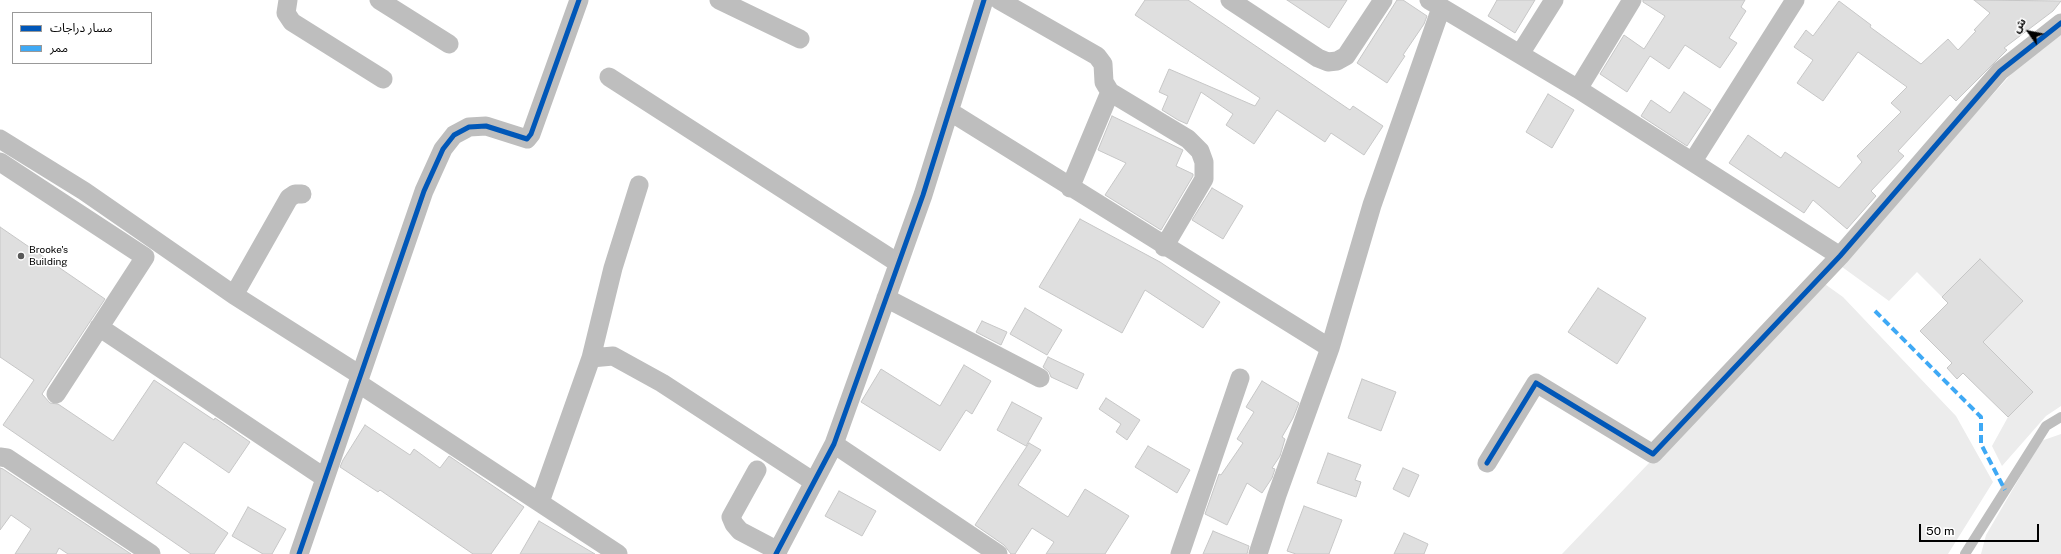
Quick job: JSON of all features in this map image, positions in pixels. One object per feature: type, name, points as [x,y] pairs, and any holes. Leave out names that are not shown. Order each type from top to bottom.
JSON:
[{"type":"street","points":[[288,0],[286,13],[292,22],[382,79]]},
{"type":"street","points":[[379,0],[449,44]]},
{"type":"street","points":[[299,554],[424,191],[443,149],[454,135],[469,126],[486,126],[527,139],[531,134],[579,0]]},
{"type":"street","points":[[719,0],[800,39]]},
{"type":"street","points":[[757,470],[731,517],[734,524],[740,531],[777,553],[834,444],[923,195],[984,0]]},
{"type":"street","points":[[999,0],[1097,56],[1103,64],[1104,82],[1110,92],[1188,139],[1200,151],[1204,162],[1204,179],[1164,247]]},
{"type":"street","points":[[1230,0],[1318,58],[1328,62],[1337,61],[1346,56],[1383,0]]},
{"type":"street","points":[[1520,54],[1554,0]]},
{"type":"street","points":[[1578,89],[1632,0]]},
{"type":"street","points":[[1693,161],[1795,0]]},
{"type":"street","points":[[1258,554],[1277,495],[1330,348],[1372,205],[1435,4],[1578,89],[1840,256]]},
{"type":"street","points":[[1488,463],[1536,384],[1653,454],[1840,256],[2000,71],[2061,23]]},
{"type":"street","points":[[609,77],[898,263]]},
{"type":"street","points":[[1070,188],[1110,92]]},
{"type":"street","points":[[949,111],[1164,247],[1330,348]]},
{"type":"street","points":[[0,139],[84,191],[234,295],[618,554]]},
{"type":"street","points":[[0,162],[145,257],[56,394]]},
{"type":"street","points":[[540,502],[591,358],[613,268],[639,185]]},
{"type":"street","points":[[234,295],[288,198],[295,194],[302,194]]},
{"type":"street","points":[[886,298],[1040,378]]},
{"type":"street","points":[[99,327],[325,478]]},
{"type":"street","points":[[591,358],[613,356],[640,370],[814,482]]},
{"type":"street","points":[[1180,554],[1240,378]]},
{"type":"street","points":[[834,444],[998,554]]},
{"type":"street","points":[[0,457],[7,458],[151,554]]},
{"type":"lane","points":[[1968,551],[2046,426],[2061,418]]},
{"type":"shaded area","points":[[2061,34],[2061,406],[2046,416],[2002,466],[1992,446],[2008,417],[2033,392],[1983,342],[2023,301],[1980,259],[1942,297],[1917,272],[1889,301],[1838,264],[2015,70]]},
{"type":"shaded area","points":[[1822,282],[1843,297],[1956,416],[1993,482],[1948,554],[1562,554]]},
{"type":"shaded area","points":[[2061,434],[2061,554],[1981,554],[1986,535],[2041,441]]},
{"type":"building","points":[[1145,0],[1188,0],[1350,110],[1353,106],[1383,126],[1364,155],[1331,133],[1325,142],[1277,110],[1254,144],[1226,125],[1233,114],[1201,92],[1187,124],[1178,120],[1162,110],[1168,96],[1159,92],[1169,69],[1255,106],[1260,98],[1135,15]]},
{"type":"building","points":[[1287,0],[1347,0],[1329,28]]},
{"type":"building","points":[[1397,0],[1403,0],[1427,16],[1424,24],[1403,55],[1405,56],[1387,83],[1357,63]]},
{"type":"building","points":[[1497,0],[1535,0],[1515,33],[1488,16]]},
{"type":"building","points":[[1643,0],[1745,0],[1741,7],[1746,11],[1729,38],[1737,43],[1720,68],[1685,45],[1669,69],[1650,56],[1627,92],[1600,74],[1624,35],[1644,49],[1665,16],[1643,2]]},
{"type":"building","points":[[1974,0],[2061,1],[2053,11],[2004,48],[2007,50],[1956,101],[1950,95],[1898,151],[1904,156],[1871,191],[1876,196],[1847,229],[1813,200],[1804,213],[1729,163],[1748,135],[1781,158],[1785,152],[1839,188],[1862,162],[1857,156],[1901,112],[1891,103],[1907,87],[1858,52],[1823,101],[1797,83],[1813,60],[1794,47],[1806,30],[1813,36],[1839,1],[1871,25],[1870,27],[1921,64],[1948,39],[1958,50],[1976,31],[1974,30],[1990,13]]},
{"type":"building","points":[[1684,92],[1711,110],[1687,146],[1641,116],[1651,100],[1670,113]]},
{"type":"building","points":[[1548,94],[1574,110],[1552,148],[1526,132]]},
{"type":"building","points":[[1112,116],[1183,150],[1176,166],[1193,174],[1193,176],[1161,230],[1105,195],[1126,163],[1098,150]]},
{"type":"building","points":[[1212,188],[1243,206],[1223,239],[1192,220]]},
{"type":"building","points":[[1080,219],[1160,262],[1220,302],[1203,328],[1145,290],[1122,333],[1039,287]]},
{"type":"building","points":[[0,227],[105,299],[42,394],[50,403],[58,404],[113,441],[154,380],[250,442],[229,473],[184,442],[156,483],[228,533],[214,554],[191,554],[3,425],[34,380],[0,357]]},
{"type":"building","points":[[1980,259],[2023,301],[1983,342],[2033,392],[2008,417],[1963,373],[1957,379],[1947,368],[1952,363],[1920,331],[1948,303],[1942,297]]},
{"type":"building","points":[[1598,288],[1646,318],[1617,364],[1568,332]]},
{"type":"building","points":[[1025,308],[1062,330],[1047,355],[1010,334]]},
{"type":"building","points":[[982,321],[1007,332],[1001,345],[976,332]]},
{"type":"building","points":[[1048,357],[1084,374],[1077,389],[1051,377],[1049,372],[1043,367]]},
{"type":"building","points":[[964,365],[991,381],[972,414],[966,410],[940,451],[861,402],[881,369],[940,406]]},
{"type":"building","points":[[1362,379],[1396,392],[1381,431],[1348,418]]},
{"type":"building","points":[[1262,381],[1299,403],[1293,418],[1282,437],[1285,439],[1280,456],[1272,468],[1275,469],[1272,478],[1262,493],[1247,483],[1227,525],[1205,514],[1219,474],[1221,475],[1243,443],[1237,439],[1254,412],[1246,407]]},
{"type":"building","points":[[1106,398],[1140,420],[1127,440],[1116,432],[1121,424],[1099,409]]},
{"type":"building","points":[[1012,402],[1042,418],[1026,446],[997,430]]},
{"type":"building","points":[[365,425],[410,455],[414,449],[440,468],[449,456],[524,507],[491,554],[473,554],[380,490],[378,492],[340,467]]},
{"type":"building","points":[[1029,443],[1041,450],[1018,485],[1068,517],[1085,489],[1129,516],[1105,554],[1046,554],[1054,542],[1032,528],[1015,554],[1011,554],[1004,545],[975,525]]},
{"type":"building","points":[[1148,446],[1190,470],[1177,493],[1135,467]]},
{"type":"building","points":[[1328,453],[1361,465],[1355,480],[1361,482],[1356,497],[1317,483]]},
{"type":"building","points":[[0,468],[131,554],[68,554],[59,548],[56,554],[15,554],[31,529],[11,515],[0,530]]},
{"type":"building","points":[[1403,468],[1419,475],[1409,497],[1393,489]]},
{"type":"building","points":[[839,491],[876,511],[862,536],[825,516]]},
{"type":"building","points":[[1304,506],[1342,520],[1329,554],[1296,554],[1287,551]]},
{"type":"building","points":[[248,507],[286,529],[272,554],[263,554],[232,536]]},
{"type":"building","points":[[539,521],[595,554],[520,554]]},
{"type":"building","points":[[1213,531],[1249,546],[1247,554],[1203,554]]},
{"type":"building","points":[[1404,533],[1428,544],[1424,554],[1394,554]]},
{"type":"marked path","points":[[1875,311],[1981,417],[1981,444],[2005,490]]},
{"type":"cycle path","points":[[299,554],[424,191],[443,149],[454,135],[469,127],[486,126],[527,139],[531,134],[579,0]]},
{"type":"cycle path","points":[[776,554],[834,444],[923,195],[984,0]]},
{"type":"cycle path","points":[[1487,463],[1536,383],[1653,454],[1840,256],[2000,71],[2061,23]]},
{"type":"place","name":"Brooke's Building","points":[[21,256]]}]
